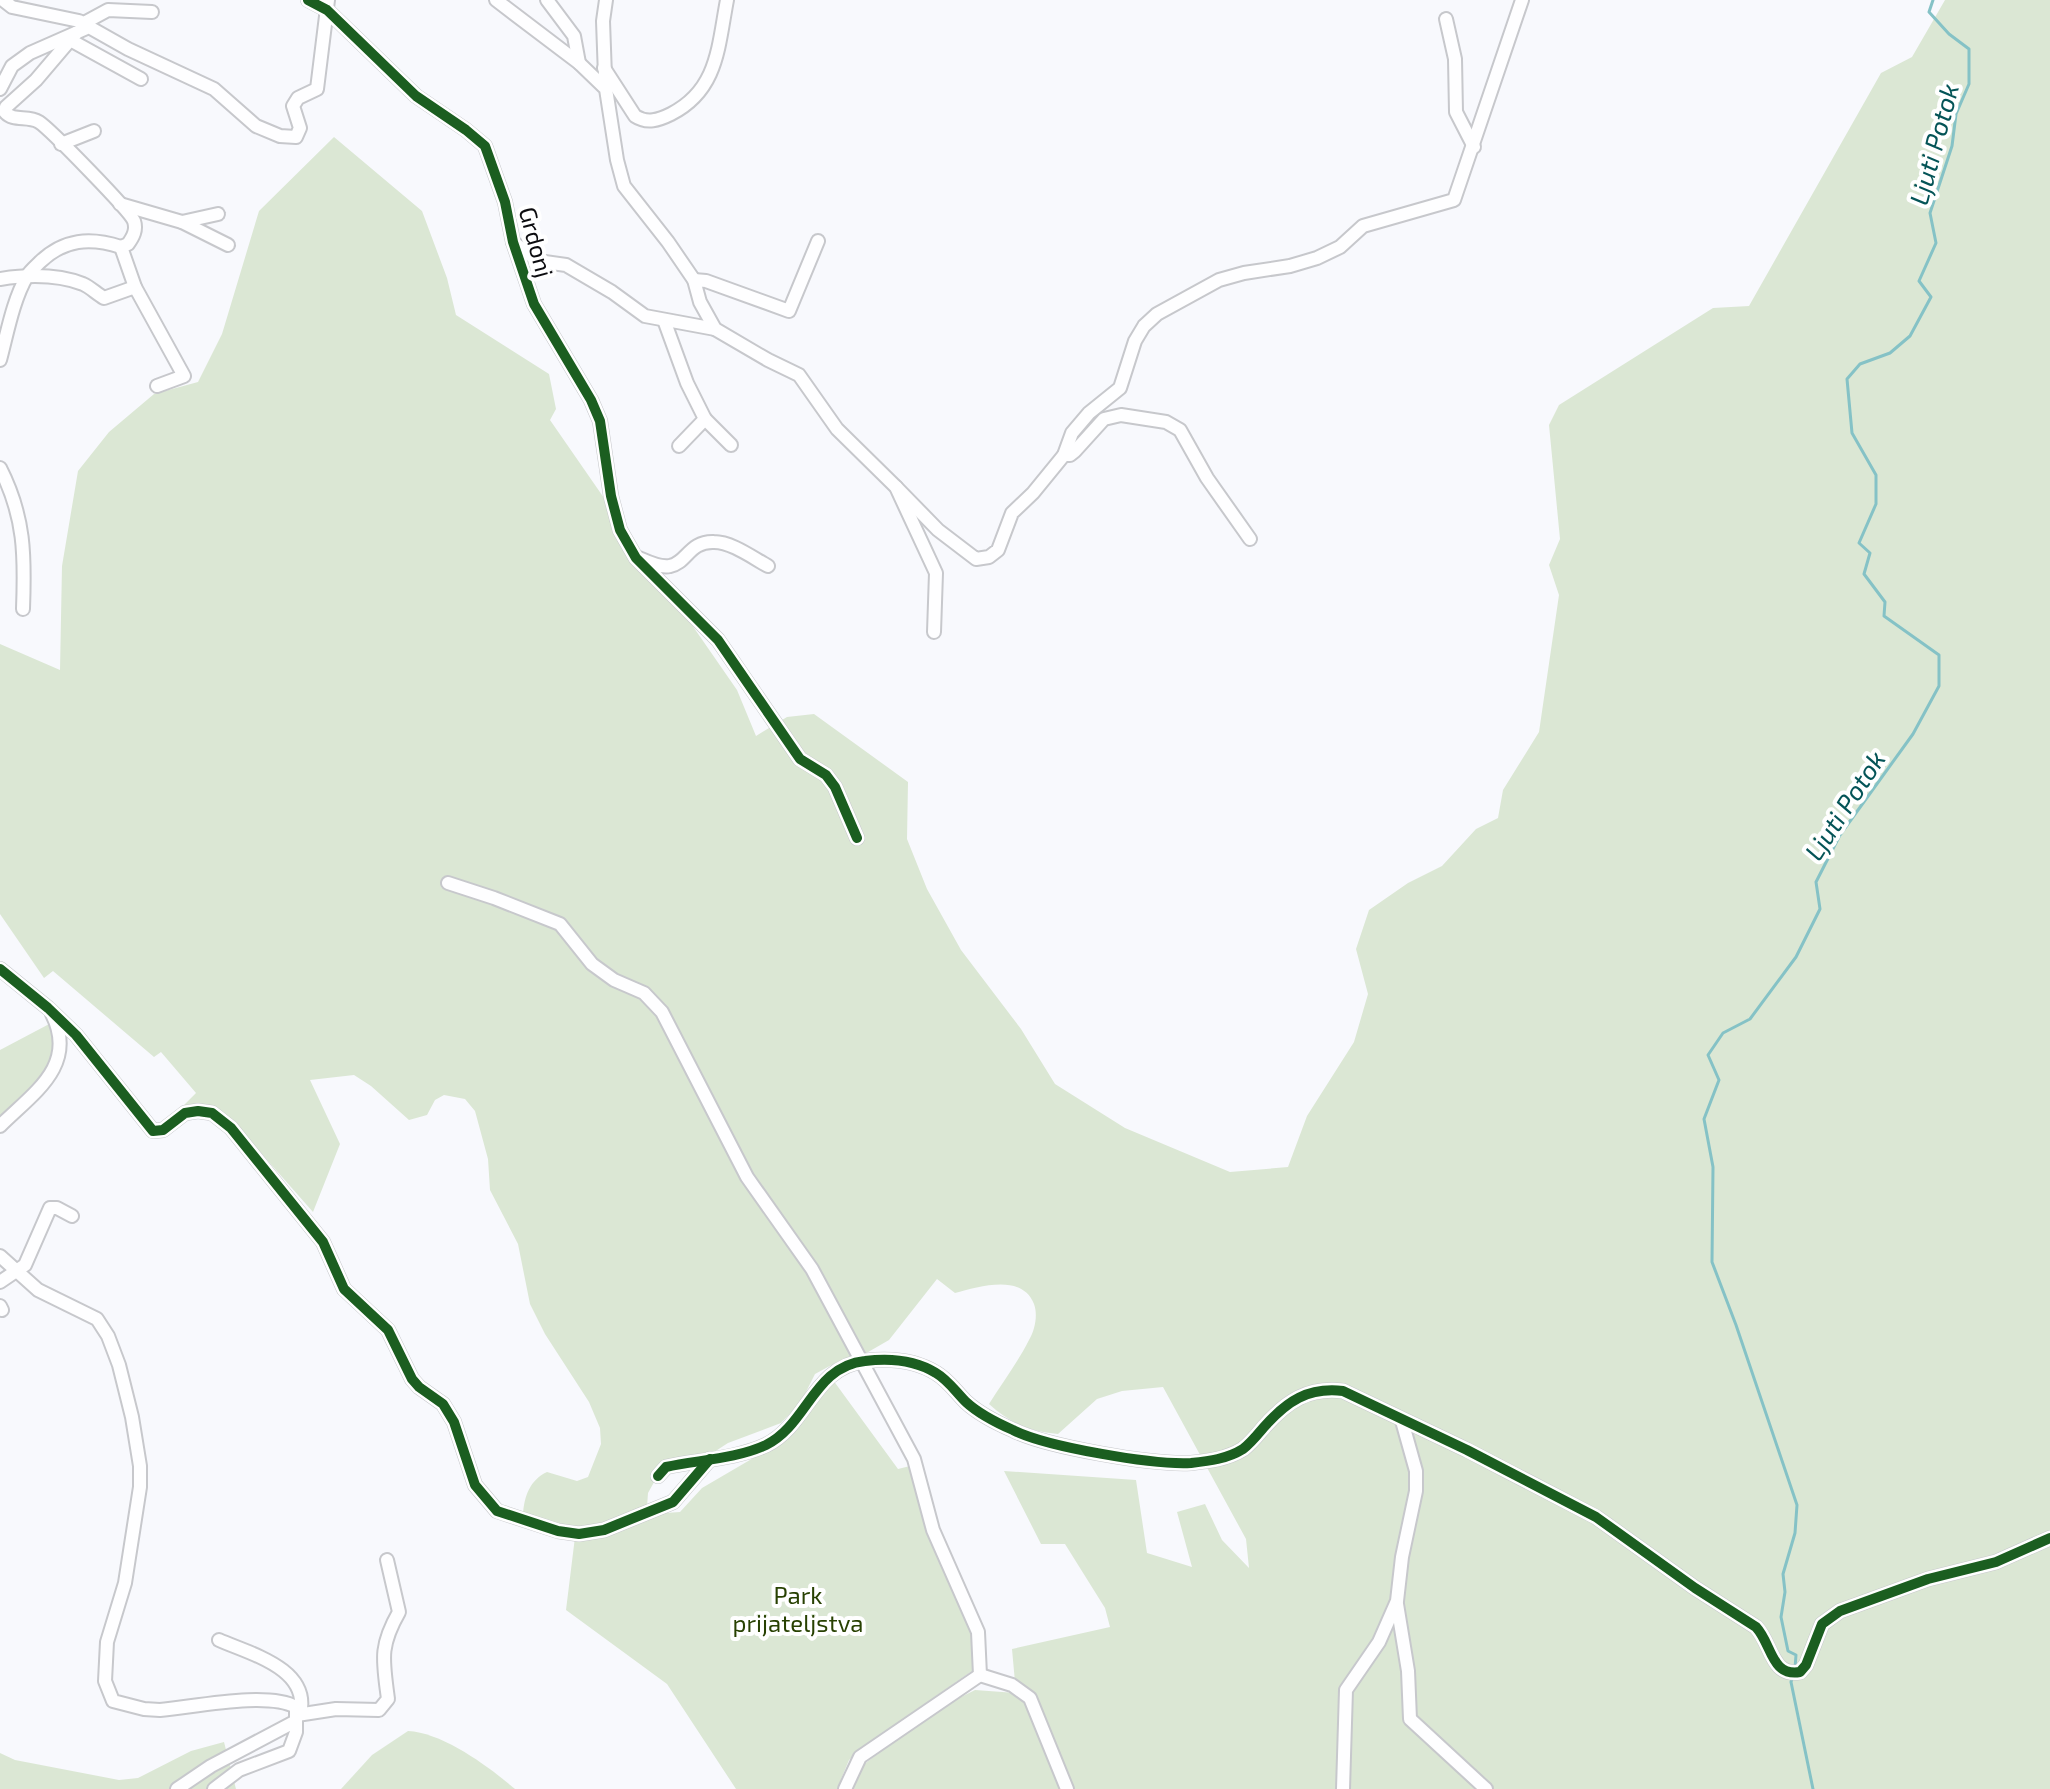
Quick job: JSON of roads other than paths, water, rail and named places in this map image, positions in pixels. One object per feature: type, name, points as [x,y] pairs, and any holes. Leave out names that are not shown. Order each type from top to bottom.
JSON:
[{"type":"street","points":[[3,0],[12,7],[128,49],[214,89],[256,126],[266,132],[292,137],[296,137],[300,128],[293,112],[295,100],[317,89],[327,5]]},
{"type":"street","name":"Grdonj","points":[[308,0],[327,5],[416,96],[485,146],[505,202],[513,242],[534,304],[591,400],[600,421],[611,496],[620,530],[636,558],[718,640],[800,759],[826,775],[835,787],[857,838]]},
{"type":"street","points":[[496,0],[579,63],[606,89]]},
{"type":"street","points":[[547,0],[574,36],[579,63]]},
{"type":"street","points":[[606,0],[603,21],[606,89],[624,186],[694,280],[700,302],[715,329]]},
{"type":"street","points":[[604,68],[635,116],[641,120],[657,121],[673,113],[692,102],[708,82],[720,41],[727,0]]},
{"type":"street","points":[[513,242],[538,261],[566,265],[645,316],[715,329],[799,375],[837,429],[938,530],[976,559],[989,557],[998,550],[1012,513],[1064,455],[1072,433],[1089,413],[1120,388],[1135,341],[1144,326],[1157,314],[1219,280],[1317,258],[1340,247],[1363,226],[1421,207],[1451,202],[1474,147],[1522,0]]},
{"type":"street","points":[[0,360],[27,275],[64,244],[80,240],[121,247],[128,244],[135,229],[134,220],[50,130],[36,119],[12,118],[5,112],[6,107],[80,31],[108,10],[152,12]]},
{"type":"street","points":[[1446,19],[1455,59],[1456,112],[1474,147]]},
{"type":"street","points":[[0,89],[5,83],[6,67],[80,31]]},
{"type":"street","points":[[80,31],[141,79]]},
{"type":"street","points":[[61,144],[94,131]]},
{"type":"street","points":[[120,204],[182,222],[228,245]]},
{"type":"street","points":[[182,222],[218,214]]},
{"type":"street","points":[[694,280],[706,281],[789,311],[818,241]]},
{"type":"street","points":[[121,247],[135,287],[184,376],[157,386]]},
{"type":"street","points":[[0,279],[27,275],[86,285],[104,298],[135,287]]},
{"type":"street","points":[[664,320],[687,383],[705,419],[731,445]]},
{"type":"street","points":[[1064,455],[1075,451],[1104,419],[1121,415],[1166,422],[1180,430],[1207,478],[1250,539]]},
{"type":"street","points":[[679,446],[705,419]]},
{"type":"street","points":[[0,468],[15,500],[23,529],[23,609]]},
{"type":"street","points":[[896,487],[936,573],[934,632]]},
{"type":"street","points":[[636,558],[671,566],[700,544],[716,542],[768,566]]},
{"type":"street","points":[[448,883],[560,924],[592,964],[654,1001],[689,1060],[747,1177],[812,1269],[914,1459],[933,1530],[978,1632],[980,1675]]},
{"type":"street","points":[[0,969],[76,1035],[153,1131],[163,1130],[185,1113],[198,1111],[212,1113],[231,1128],[323,1242],[344,1289],[388,1330],[419,1387],[443,1404],[454,1422],[475,1485],[497,1511],[558,1531],[579,1534],[604,1530],[673,1502],[710,1459]]},
{"type":"street","points":[[0,1126],[46,1080],[58,1063],[58,1026],[48,1008]]},
{"type":"street","points":[[0,1282],[25,1265],[50,1208],[72,1216]]},
{"type":"street","points":[[0,1256],[38,1290],[97,1319],[115,1352],[132,1417],[140,1487],[125,1583],[107,1642],[105,1681],[113,1701],[160,1710],[278,1701],[296,1707],[298,1716]]},
{"type":"street","points":[[658,1476],[666,1467],[767,1444],[793,1421],[827,1376],[861,1361],[911,1363],[937,1373],[967,1403],[1016,1432],[1097,1452],[1179,1463],[1218,1460],[1244,1448],[1269,1421],[1308,1392],[1326,1389],[1343,1391],[1547,1489],[1626,1536],[1695,1588],[1756,1627],[1775,1663],[1782,1671],[1793,1673],[1806,1665],[1822,1624],[1840,1611],[1928,1579],[1996,1562],[2050,1538]]},
{"type":"street","points":[[1343,1789],[1346,1690],[1379,1642],[1397,1601],[1417,1481],[1402,1421]]},
{"type":"street","points":[[177,1789],[298,1716],[336,1709],[379,1710],[384,1706],[388,1699],[383,1652],[387,1633],[399,1612],[387,1560]]},
{"type":"street","points":[[1397,1601],[1408,1671],[1410,1719],[1486,1789]]},
{"type":"street","points":[[214,1789],[239,1770],[289,1751],[303,1704],[301,1691],[294,1679],[280,1667],[219,1640]]},
{"type":"street","points":[[845,1789],[860,1757],[980,1675]]},
{"type":"street","points":[[980,1675],[1012,1685],[1030,1698],[1067,1789]]},
{"type":"waterway","name":"Ljuti Potok","points":[[1795,1668],[1796,1655],[1788,1651],[1781,1617],[1785,1592],[1783,1574],[1795,1533],[1797,1505],[1712,1262],[1713,1167],[1704,1119],[1719,1080],[1708,1055],[1723,1033],[1750,1019],[1796,957],[1820,909],[1816,882],[1840,835],[1913,734],[1939,686],[1939,655],[1884,616],[1885,602],[1864,574],[1870,553],[1859,543],[1876,504],[1876,475],[1852,433],[1847,379],[1860,364],[1890,353],[1910,336],[1931,297],[1919,281],[1936,243],[1930,213],[1952,146],[1956,114],[1969,84],[1969,49],[1949,34],[1929,12],[1933,0]]},
{"type":"waterway","name":"Ljuti Potok","points":[[1793,1675],[1791,1682],[1813,1789]]},
{"type":"park label","name":"Park prijateljstva","points":[[798,1608]]}]
